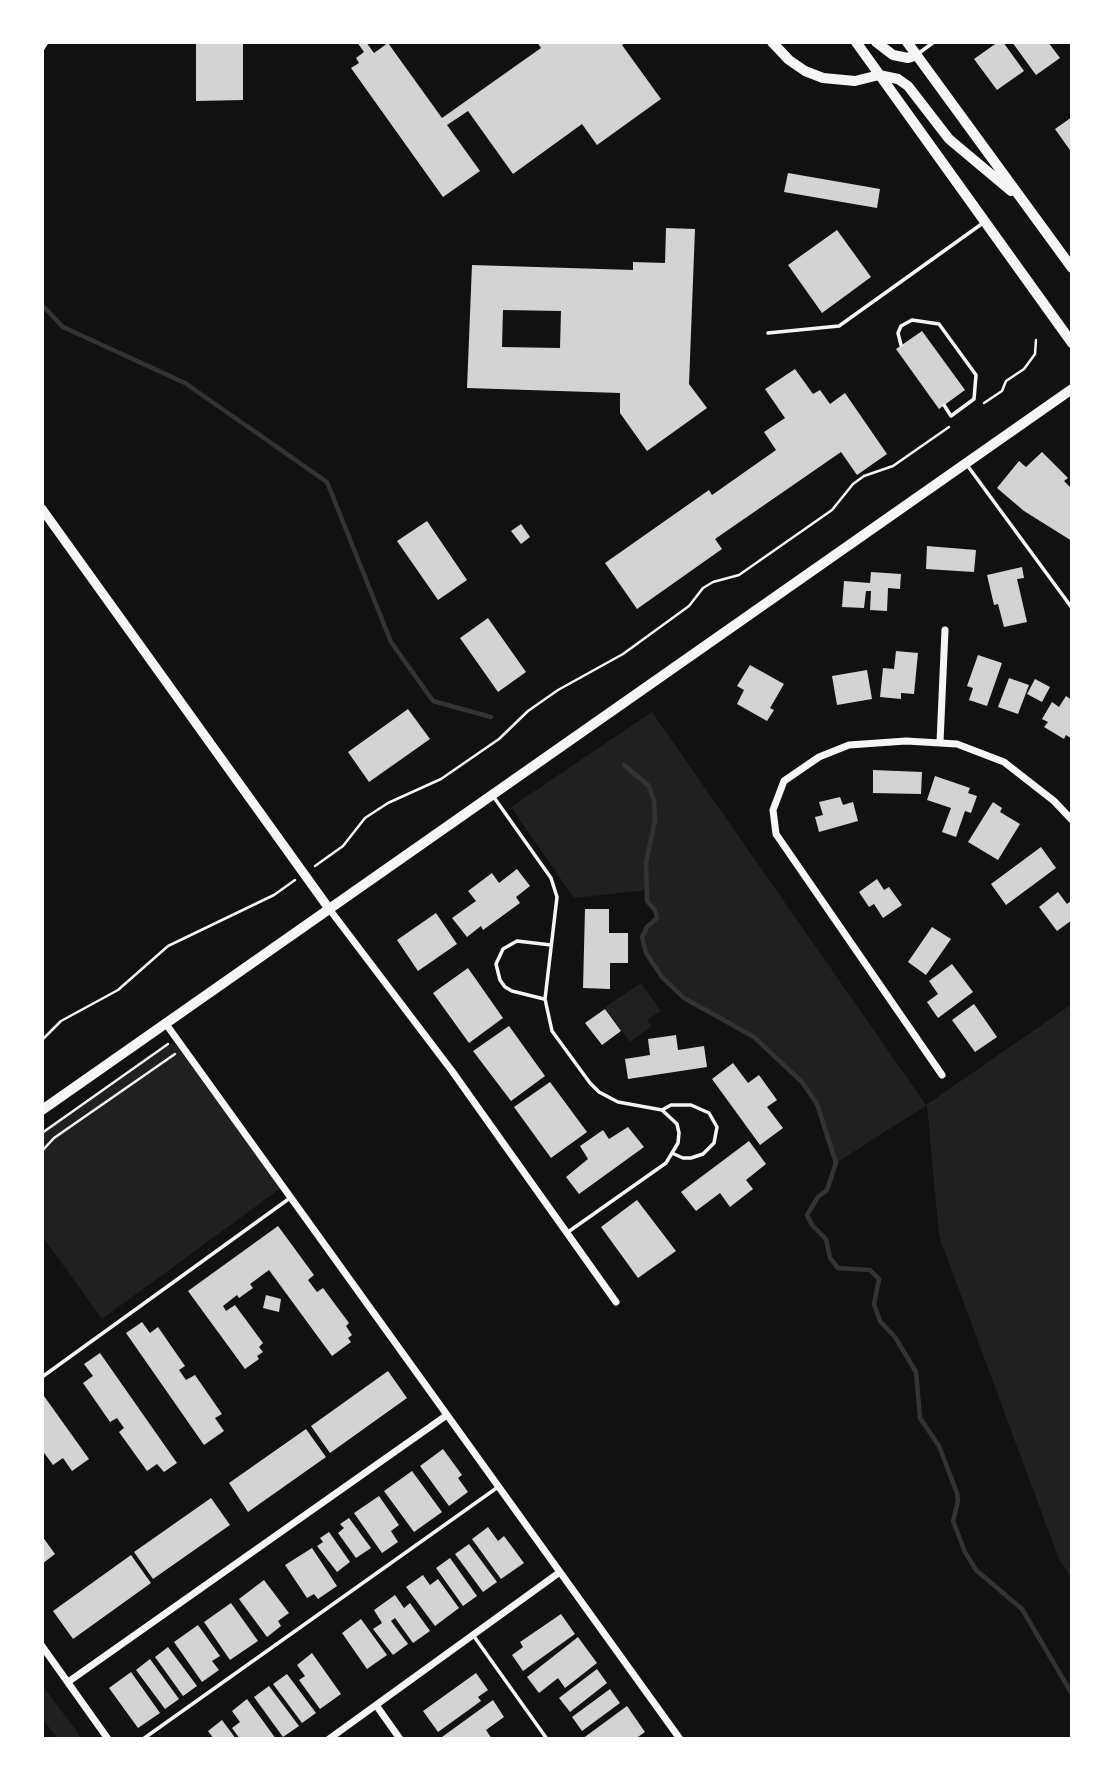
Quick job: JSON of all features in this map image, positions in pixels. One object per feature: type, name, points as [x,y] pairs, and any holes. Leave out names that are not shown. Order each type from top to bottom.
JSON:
[{"type":"main road","points":[[772,42],[789,60],[805,71],[823,78],[855,81],[879,75],[898,79],[908,86],[949,139],[1024,202]]},
{"type":"main road","points":[[856,42],[1072,342]]},
{"type":"main road","points":[[876,42],[893,55],[908,58],[917,55]]},
{"type":"main road","points":[[908,42],[1072,268]]},
{"type":"main road","points":[[42,1110],[1072,389]]},
{"type":"street","points":[[42,509],[330,910],[452,1071],[616,1302]]},
{"type":"street","points":[[940,742],[945,630]]},
{"type":"street","points":[[942,1075],[776,834],[773,810],[784,781],[819,757],[849,745],[906,741],[957,744],[1004,762],[1054,801],[1072,820]]},
{"type":"street","points":[[166,1024],[680,1739]]},
{"type":"street","points":[[68,1682],[447,1415]]},
{"type":"street","points":[[329,1739],[559,1572]]},
{"type":"street","points":[[42,1646],[108,1739]]},
{"type":"street","points":[[376,1705],[400,1739]]},
{"type":"lane","points":[[42,50],[47,42]]},
{"type":"lane","points":[[917,55],[934,42]]},
{"type":"lane","points":[[768,332],[839,326],[985,222]]},
{"type":"lane","points":[[901,345],[898,333],[901,326],[912,320],[939,324],[976,375],[974,399],[951,416],[944,405]]},
{"type":"lane","points":[[966,463],[1072,608]]},
{"type":"lane","points":[[491,794],[551,878],[557,897],[545,999],[552,1031],[590,1083],[607,1098],[662,1110],[677,1124],[678,1143],[674,1154],[666,1163],[568,1232]]},
{"type":"lane","points":[[545,999],[512,991],[505,986],[500,980],[496,964],[503,949],[517,941],[551,945]]},
{"type":"lane","points":[[662,1110],[671,1105],[691,1105],[709,1113],[717,1127],[715,1143],[703,1154],[683,1158],[674,1154]]},
{"type":"lane","points":[[42,1377],[291,1198]]},
{"type":"lane","points":[[143,1739],[498,1487]]},
{"type":"lane","points":[[473,1635],[547,1739]]},
{"type":"path","points":[[42,1040],[61,1021],[118,990],[168,946],[274,895],[343,846],[365,818],[388,803],[441,779],[499,739],[528,711],[558,690],[623,654],[689,606],[703,588],[713,582],[739,575],[832,510],[853,484],[864,476],[893,466],[919,448]]},
{"type":"path","points":[[42,1133],[176,1038]]},
{"type":"path","points":[[42,1151],[54,1138],[183,1048]]},
{"type":"shaded area","points":[[652,712],[926,1105],[1072,1004],[1072,1579],[1058,1557],[939,1236],[927,1105],[836,1163],[818,1104],[802,1082],[754,1037],[684,998],[662,977],[646,953],[642,937],[647,927],[657,918],[655,910],[647,901],[647,890],[574,898],[511,807]]},
{"type":"shaded area","points":[[641,983],[661,1011],[647,1020],[652,1026],[630,1042],[605,1007]]},
{"type":"shaded area","points":[[174,1042],[281,1188],[102,1319],[42,1236],[42,1133]]},
{"type":"shaded area","points":[[42,1685],[81,1739],[59,1739],[42,1719]]},
{"type":"building","points":[[196,42],[243,42],[243,100],[196,101]]},
{"type":"building","points":[[357,42],[366,42],[374,53],[388,43],[442,118],[541,48],[537,42],[627,42],[622,45],[661,99],[597,145],[582,124],[513,174],[468,111],[447,125],[480,171],[443,197],[351,68],[359,63],[356,58],[364,52]]},
{"type":"building","points":[[998,42],[1003,42],[1024,71],[997,90],[974,59]]},
{"type":"building","points":[[1012,42],[1048,42],[1060,58],[1036,75]]},
{"type":"building","points":[[1072,117],[1072,153],[1055,129]]},
{"type":"building","points":[[788,173],[880,189],[877,208],[784,192]]},
{"type":"building","points":[[666,228],[695,229],[689,384],[707,408],[647,451],[620,413],[620,393],[467,388],[472,265],[633,270],[633,262],[665,263]],"holes":[[[503,310],[561,311],[560,348],[502,347]]]},
{"type":"building","points":[[837,230],[871,277],[822,313],[788,265]]},
{"type":"building","points":[[922,331],[965,390],[939,409],[896,349]]},
{"type":"building","points":[[795,369],[813,394],[820,390],[830,404],[845,393],[887,454],[857,475],[841,452],[715,539],[722,549],[637,609],[605,563],[709,490],[712,495],[776,450],[764,432],[785,418],[765,389]]},
{"type":"building","points":[[1042,452],[1068,478],[1064,481],[1072,489],[1072,541],[1024,511],[997,488],[1019,461],[1026,467]]},
{"type":"building","points":[[427,521],[467,580],[438,600],[397,541]]},
{"type":"building","points":[[521,524],[530,537],[521,544],[511,531]]},
{"type":"building","points":[[927,546],[976,550],[974,572],[926,569]]},
{"type":"building","points":[[1022,567],[1024,578],[1017,579],[1027,622],[1004,627],[998,604],[994,605],[987,575]]},
{"type":"building","points":[[871,572],[901,574],[900,589],[888,588],[887,611],[870,610],[871,591],[866,591],[864,608],[842,607],[844,581],[870,583]]},
{"type":"building","points":[[488,618],[526,672],[498,692],[460,638]]},
{"type":"building","points":[[896,651],[918,653],[914,694],[901,693],[901,699],[880,697],[883,668],[894,669]]},
{"type":"building","points":[[978,655],[1002,663],[987,706],[969,700],[973,688],[967,686]]},
{"type":"building","points":[[750,665],[784,684],[770,708],[774,710],[767,721],[737,704],[744,690],[737,686]]},
{"type":"building","points":[[867,670],[872,699],[837,705],[832,676]]},
{"type":"building","points":[[1009,678],[1029,685],[1018,714],[998,707]]},
{"type":"building","points":[[1035,679],[1050,687],[1042,702],[1027,694]]},
{"type":"building","points":[[1066,696],[1072,700],[1072,739],[1066,735],[1064,739],[1044,727],[1048,722],[1042,719],[1052,702],[1059,707]]},
{"type":"building","points":[[408,709],[430,739],[369,782],[348,752]]},
{"type":"building","points":[[873,770],[922,772],[921,794],[873,793]]},
{"type":"building","points":[[935,776],[970,788],[968,793],[977,796],[971,813],[965,811],[956,837],[942,832],[951,808],[927,800]]},
{"type":"building","points":[[840,797],[843,805],[853,802],[858,821],[819,832],[815,817],[823,815],[819,802]]},
{"type":"building","points":[[993,802],[1002,808],[1000,812],[1020,824],[998,860],[968,842]]},
{"type":"building","points":[[1041,847],[1056,868],[1006,905],[991,884]]},
{"type":"building","points":[[517,869],[530,886],[516,897],[520,903],[483,930],[481,926],[467,937],[452,918],[476,901],[468,891],[492,873],[499,883]]},
{"type":"building","points":[[877,879],[884,890],[889,887],[902,905],[883,918],[874,904],[869,907],[859,892]]},
{"type":"building","points":[[1058,892],[1067,904],[1072,900],[1072,920],[1057,931],[1039,907]]},
{"type":"building","points":[[585,909],[609,909],[609,933],[628,933],[628,963],[610,963],[610,989],[583,988]]},
{"type":"building","points":[[436,913],[457,944],[418,971],[397,940]]},
{"type":"building","points":[[932,927],[951,939],[926,975],[908,962]]},
{"type":"building","points":[[952,964],[973,992],[938,1018],[927,1002],[938,994],[929,981]]},
{"type":"building","points":[[468,968],[503,1018],[469,1043],[433,993]]},
{"type":"building","points":[[974,1004],[997,1037],[975,1052],[952,1020]]},
{"type":"building","points":[[605,1009],[621,1031],[602,1045],[585,1023]]},
{"type":"building","points":[[509,1026],[545,1076],[511,1101],[473,1051]]},
{"type":"building","points":[[676,1035],[678,1050],[704,1046],[707,1067],[628,1079],[625,1059],[650,1055],[648,1039]]},
{"type":"building","points":[[733,1063],[748,1083],[759,1075],[777,1100],[767,1107],[783,1128],[760,1145],[712,1079]]},
{"type":"building","points":[[550,1082],[587,1132],[551,1158],[514,1107]]},
{"type":"building","points":[[628,1127],[644,1147],[579,1194],[566,1177],[588,1159],[580,1146],[603,1130],[609,1139]]},
{"type":"building","points":[[749,1141],[766,1164],[746,1180],[753,1189],[730,1207],[720,1193],[696,1211],[681,1192]]},
{"type":"building","points":[[637,1200],[676,1251],[638,1278],[601,1227]]},
{"type":"building","points":[[278,1226],[314,1275],[308,1280],[317,1292],[323,1288],[349,1323],[346,1326],[352,1335],[348,1338],[351,1342],[332,1356],[269,1270],[250,1284],[253,1288],[239,1298],[237,1295],[223,1306],[226,1311],[235,1305],[263,1343],[259,1347],[263,1352],[257,1356],[259,1359],[245,1369],[188,1291]]},
{"type":"building","points":[[266,1295],[281,1299],[279,1312],[263,1308]]},
{"type":"building","points":[[142,1322],[150,1333],[158,1327],[185,1366],[179,1370],[186,1380],[195,1375],[222,1414],[215,1418],[224,1431],[204,1445],[126,1333]]},
{"type":"building","points":[[100,1353],[177,1463],[164,1472],[157,1464],[147,1471],[119,1432],[124,1428],[117,1418],[110,1422],[83,1383],[93,1376],[84,1364]]},
{"type":"building","points":[[388,1371],[407,1398],[330,1453],[311,1426]]},
{"type":"building","points":[[44,1396],[89,1459],[72,1471],[63,1458],[53,1465],[42,1450]]},
{"type":"building","points":[[306,1429],[326,1457],[248,1512],[229,1483]]},
{"type":"building","points":[[443,1449],[462,1475],[458,1478],[468,1492],[449,1506],[420,1466]]},
{"type":"building","points":[[412,1471],[442,1512],[414,1532],[384,1491]]},
{"type":"building","points":[[379,1496],[399,1525],[391,1531],[398,1542],[382,1553],[354,1513]]},
{"type":"building","points":[[211,1498],[230,1525],[153,1579],[134,1552]]},
{"type":"building","points":[[349,1518],[371,1548],[356,1558],[338,1533],[344,1528],[340,1524]]},
{"type":"building","points":[[488,1527],[498,1541],[504,1536],[524,1563],[501,1579],[472,1539]]},
{"type":"building","points":[[329,1532],[350,1562],[337,1572],[317,1546],[323,1542],[320,1538]]},
{"type":"building","points":[[42,1536],[55,1554],[42,1564]]},
{"type":"building","points":[[469,1544],[497,1582],[483,1592],[455,1554]]},
{"type":"building","points":[[312,1548],[337,1586],[318,1599],[314,1594],[307,1598],[285,1565]]},
{"type":"building","points":[[131,1555],[151,1583],[73,1639],[53,1611]]},
{"type":"building","points":[[450,1558],[477,1596],[463,1606],[436,1568]]},
{"type":"building","points":[[423,1575],[430,1585],[438,1579],[459,1608],[435,1626],[406,1587]]},
{"type":"building","points":[[264,1580],[289,1613],[278,1621],[281,1626],[267,1637],[239,1599]]},
{"type":"building","points":[[395,1595],[404,1608],[410,1603],[430,1631],[413,1643],[395,1618],[391,1621],[408,1644],[393,1655],[373,1629],[382,1623],[374,1610]]},
{"type":"building","points":[[231,1603],[258,1641],[230,1660],[204,1622]]},
{"type":"building","points":[[561,1614],[575,1634],[523,1671],[512,1655],[523,1647],[520,1642]]},
{"type":"building","points":[[361,1619],[387,1655],[367,1669],[342,1633]]},
{"type":"building","points":[[198,1625],[220,1656],[212,1661],[219,1670],[202,1682],[174,1642]]},
{"type":"building","points":[[578,1637],[597,1663],[565,1688],[558,1678],[539,1693],[527,1677]]},
{"type":"building","points":[[168,1647],[197,1686],[183,1696],[155,1657]]},
{"type":"building","points":[[312,1653],[341,1694],[320,1709],[299,1680],[305,1676],[297,1665]]},
{"type":"building","points":[[150,1659],[179,1699],[165,1709],[136,1670]]},
{"type":"building","points":[[597,1669],[607,1683],[570,1712],[559,1698]]},
{"type":"building","points":[[131,1672],[160,1713],[138,1728],[109,1688]]},
{"type":"building","points":[[476,1673],[488,1690],[478,1697],[481,1701],[438,1732],[423,1711]]},
{"type":"building","points":[[287,1674],[316,1713],[302,1723],[273,1684]]},
{"type":"building","points":[[269,1686],[299,1726],[283,1737],[254,1697]]},
{"type":"building","points":[[610,1689],[620,1703],[582,1731],[572,1717]]},
{"type":"building","points":[[247,1699],[276,1739],[240,1739],[232,1728],[240,1722],[232,1711]]},
{"type":"building","points":[[493,1700],[504,1717],[486,1730],[492,1739],[443,1739],[442,1737]]},
{"type":"building","points":[[627,1706],[645,1732],[635,1739],[582,1739]]},
{"type":"building","points":[[222,1720],[236,1739],[214,1739],[208,1731]]},
{"type":"waterway","points":[[42,305],[63,327],[185,383],[327,482],[391,642],[433,701],[491,717]]},
{"type":"waterway","points":[[624,765],[649,786],[654,801],[655,820],[646,863],[647,901],[655,910],[657,918],[647,927],[642,937],[646,953],[662,977],[684,998],[754,1037],[802,1082],[817,1104],[836,1163],[827,1190],[818,1197],[807,1215],[812,1225],[826,1239],[830,1258],[838,1268],[870,1270],[879,1279],[874,1304],[880,1321],[895,1337],[916,1372],[920,1418],[939,1446],[957,1493],[958,1501],[953,1521],[965,1552],[976,1570],[1022,1609],[1072,1694]]}]
